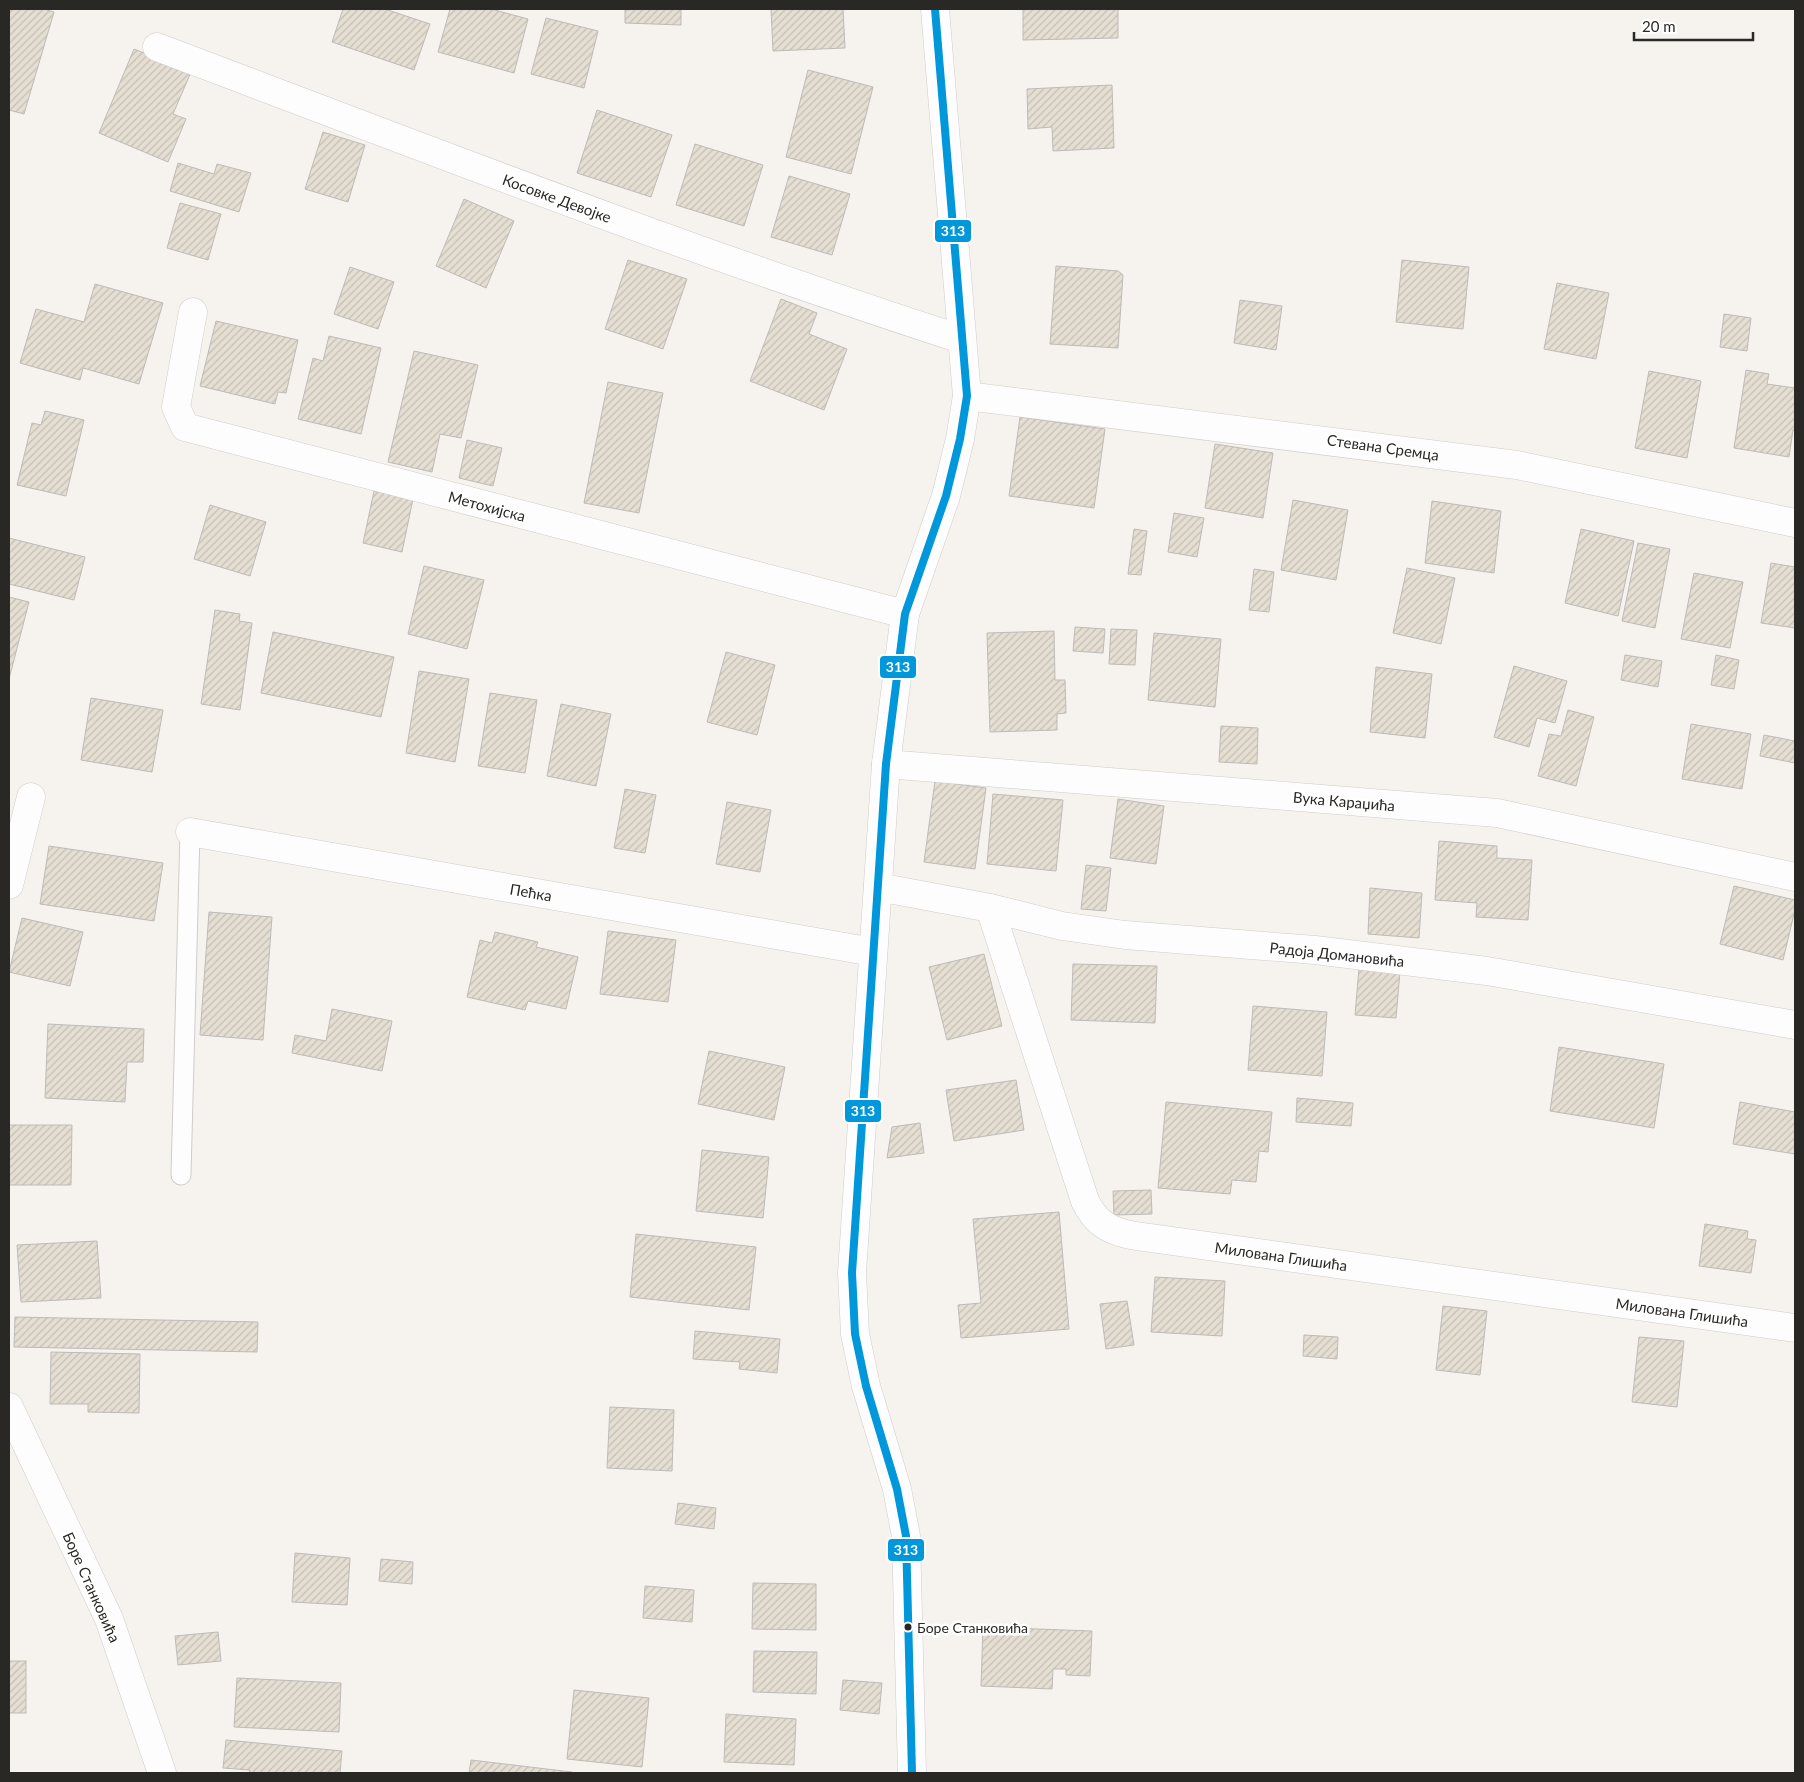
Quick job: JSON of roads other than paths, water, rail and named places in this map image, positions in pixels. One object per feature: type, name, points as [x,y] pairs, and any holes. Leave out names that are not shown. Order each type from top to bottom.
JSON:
[{"type":"street","points":[[912,1773],[906,1536],[898,1489],[866,1386],[857,1343],[852,1273],[886,764],[905,614],[946,496],[960,439],[967,396],[935,9]]},
{"type":"street","name":"Косовке Девојке","points":[[157,47],[570,204],[820,293],[961,339]]},
{"type":"street","name":"Метохијска","points":[[193,312],[176,407],[186,427],[905,614]]},
{"type":"street","name":"Стевана Сремца","points":[[967,396],[1517,465],[1795,523]]},
{"type":"street","name":"Вука Караџића","points":[[886,764],[1497,813],[1795,877]]},
{"type":"street","points":[[9,885],[31,797]]},
{"type":"street","name":"Пећка","points":[[190,832],[873,952]]},
{"type":"street","name":"Радоја Домановића","points":[[878,887],[990,908],[1062,926],[1125,934],[1315,950],[1487,971],[1795,1025]]},
{"type":"street","name":"Милована Глишића","points":[[990,908],[1085,1201],[1096,1220],[1110,1230],[1136,1236],[1795,1328]]},
{"type":"street","name":"Боре Станковића","points":[[9,1407],[109,1619],[162,1773]]},
{"type":"lane","points":[[181,1175],[190,832]]},
{"type":"place","name":"Боре Станковића","points":[[908,1627]]}]
